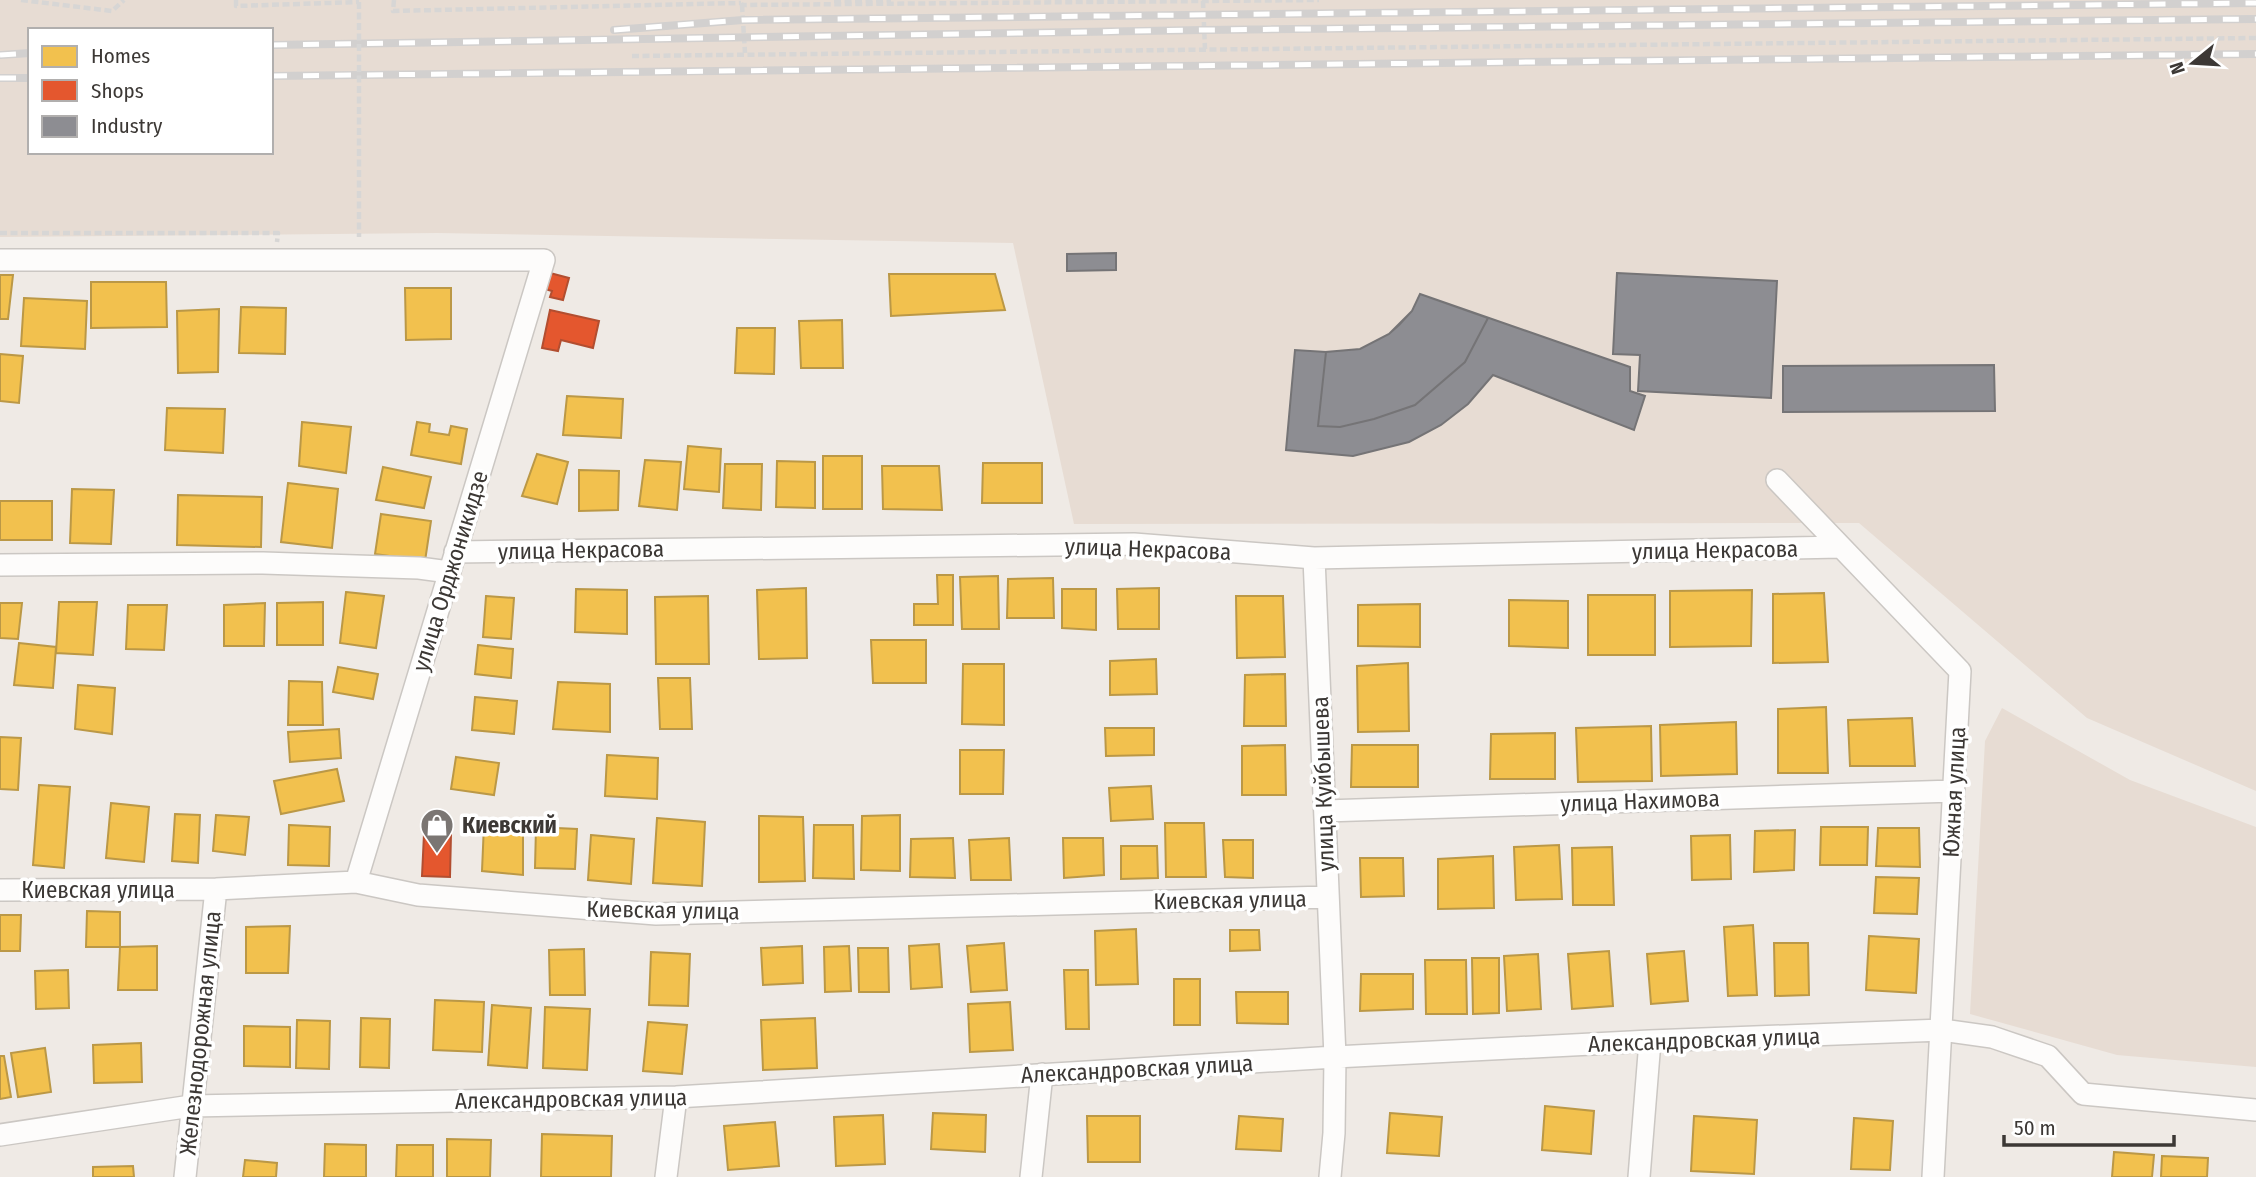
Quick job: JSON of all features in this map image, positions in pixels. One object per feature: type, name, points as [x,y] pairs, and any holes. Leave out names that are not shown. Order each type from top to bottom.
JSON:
[{"type":"street","name":"улица Орджоникидзе","points":[[0,260],[544,260],[356,882]]},
{"type":"street","name":"Южная улица","points":[[1777,480],[1960,671],[1933,1177]]},
{"type":"street","name":"улица Некрасова","points":[[0,565],[262,563],[419,568],[452,562],[1134,544],[1314,558],[1841,547]]},
{"type":"street","name":"улица Куйбышева","points":[[1314,558],[1335,1057],[1334,1133],[1330,1177]]},
{"type":"street","name":"улица Нахимова","points":[[1325,811],[1954,791]]},
{"type":"street","name":"Киевская улица","points":[[0,890],[216,889],[356,882],[418,895],[656,914],[1328,897]]},
{"type":"street","name":"Железнодорожная улица","points":[[185,1177],[216,889]]},
{"type":"street","name":"Александровская улица","points":[[0,1135],[191,1106],[676,1097],[1335,1057],[1942,1030],[1992,1037],[2048,1056],[2083,1094],[2256,1110]]},
{"type":"street","points":[[1639,1177],[1650,1041]]},
{"type":"street","points":[[1031,1177],[1042,1074]]},
{"type":"street","points":[[666,1177],[676,1097]]},
{"type":"path","points":[[20,0],[113,11],[124,0]]},
{"type":"path","points":[[236,0],[236,6],[359,2],[359,237]]},
{"type":"path","points":[[394,0],[393,11],[891,0]]},
{"type":"path","points":[[742,4],[1319,0]]},
{"type":"path","points":[[1203,1],[1205,49]]},
{"type":"path","points":[[742,4],[745,53]]},
{"type":"path","points":[[632,56],[2256,38]]},
{"type":"path","points":[[0,233],[273,233]]},
{"type":"shaded area","points":[[0,0],[2256,0],[2256,791],[2087,718],[1859,523],[1074,524],[1013,243],[437,233],[0,237]]},
{"type":"shaded area","points":[[2002,708],[2130,780],[2256,827],[2256,1067],[2117,1055],[1970,1014],[1985,741]]},
{"type":"building: Homes","points":[[889,274],[995,274],[1005,310],[891,316]]},
{"type":"building: Homes","points":[[0,275],[13,275],[8,319],[0,319]]},
{"type":"building: Homes","points":[[91,282],[166,282],[167,327],[91,328]]},
{"type":"building: Homes","points":[[405,288],[451,288],[451,339],[406,340]]},
{"type":"building: Homes","points":[[24,298],[87,301],[85,349],[21,346]]},
{"type":"building: Homes","points":[[241,307],[286,308],[285,354],[239,353]]},
{"type":"building: Homes","points":[[219,309],[218,372],[178,373],[177,311]]},
{"type":"building: Homes","points":[[842,320],[843,368],[801,368],[799,321]]},
{"type":"building: Homes","points":[[737,328],[775,328],[774,374],[735,373]]},
{"type":"building: Homes","points":[[0,354],[23,356],[19,403],[0,401]]},
{"type":"building: Homes","points":[[567,396],[623,399],[621,438],[563,435]]},
{"type":"building: Homes","points":[[167,408],[225,409],[223,453],[165,450]]},
{"type":"building: Homes","points":[[302,422],[351,427],[346,473],[299,466]]},
{"type":"building: Homes","points":[[417,422],[430,424],[429,432],[449,435],[451,426],[467,429],[461,464],[411,455]]},
{"type":"building: Homes","points":[[688,446],[721,449],[719,492],[684,489]]},
{"type":"building: Homes","points":[[537,454],[568,462],[557,504],[522,496]]},
{"type":"building: Homes","points":[[823,456],[862,456],[862,509],[823,509]]},
{"type":"building: Homes","points":[[645,460],[681,462],[677,510],[639,506]]},
{"type":"building: Homes","points":[[777,461],[815,462],[815,508],[776,507]]},
{"type":"building: Homes","points":[[983,463],[1042,463],[1042,503],[982,503]]},
{"type":"building: Homes","points":[[725,464],[762,464],[761,510],[723,508]]},
{"type":"building: Homes","points":[[882,466],[939,466],[942,510],[883,509]]},
{"type":"building: Homes","points":[[383,467],[431,477],[424,508],[376,500]]},
{"type":"building: Homes","points":[[579,470],[619,471],[618,510],[579,511]]},
{"type":"building: Homes","points":[[288,483],[338,489],[332,548],[281,542]]},
{"type":"building: Homes","points":[[72,489],[114,490],[111,544],[70,543]]},
{"type":"building: Homes","points":[[178,495],[262,497],[261,547],[177,545]]},
{"type":"building: Homes","points":[[0,501],[52,501],[52,540],[0,540]]},
{"type":"building: Homes","points":[[381,514],[431,521],[425,561],[375,554]]},
{"type":"building: Homes","points":[[937,575],[953,575],[953,625],[914,625],[914,604],[938,604]]},
{"type":"building: Homes","points":[[998,576],[999,629],[962,629],[960,577]]},
{"type":"building: Homes","points":[[1053,578],[1054,618],[1007,618],[1008,579]]},
{"type":"building: Homes","points":[[806,588],[807,658],[759,659],[757,590]]},
{"type":"building: Homes","points":[[1159,588],[1159,629],[1118,629],[1117,589]]},
{"type":"building: Homes","points":[[576,589],[627,590],[627,634],[575,632]]},
{"type":"building: Homes","points":[[1062,589],[1096,589],[1096,630],[1062,628]]},
{"type":"building: Homes","points":[[1752,590],[1751,646],[1670,647],[1670,591]]},
{"type":"building: Homes","points":[[346,592],[384,596],[376,648],[340,643]]},
{"type":"building: Homes","points":[[1824,593],[1828,662],[1773,663],[1773,594]]},
{"type":"building: Homes","points":[[1588,595],[1655,595],[1655,655],[1588,655]]},
{"type":"building: Homes","points":[[486,596],[514,598],[511,639],[483,637]]},
{"type":"building: Homes","points":[[708,596],[709,664],[656,664],[655,597]]},
{"type":"building: Homes","points":[[1236,596],[1283,596],[1285,657],[1237,658]]},
{"type":"building: Homes","points":[[1509,600],[1568,601],[1568,648],[1509,646]]},
{"type":"building: Homes","points":[[59,602],[97,602],[93,655],[56,653]]},
{"type":"building: Homes","points":[[323,602],[323,645],[277,645],[277,603]]},
{"type":"building: Homes","points":[[0,603],[22,603],[18,639],[0,638]]},
{"type":"building: Homes","points":[[265,603],[264,646],[224,646],[224,605]]},
{"type":"building: Homes","points":[[1420,604],[1420,647],[1358,646],[1358,605]]},
{"type":"building: Homes","points":[[128,605],[167,605],[164,650],[126,649]]},
{"type":"building: Homes","points":[[871,640],[926,640],[926,683],[873,683]]},
{"type":"building: Homes","points":[[19,643],[56,647],[53,688],[14,685]]},
{"type":"building: Homes","points":[[478,645],[513,649],[511,678],[475,674]]},
{"type":"building: Homes","points":[[1156,659],[1157,694],[1110,695],[1110,661]]},
{"type":"building: Homes","points":[[1408,663],[1409,731],[1358,732],[1357,666]]},
{"type":"building: Homes","points":[[963,664],[1004,664],[1004,725],[962,724]]},
{"type":"building: Homes","points":[[338,667],[378,674],[373,699],[333,692]]},
{"type":"building: Homes","points":[[1285,674],[1286,726],[1244,726],[1245,675]]},
{"type":"building: Homes","points":[[658,678],[690,678],[692,729],[660,729]]},
{"type":"building: Homes","points":[[289,681],[322,682],[323,725],[288,725]]},
{"type":"building: Homes","points":[[558,682],[610,684],[610,732],[553,729]]},
{"type":"building: Homes","points":[[78,685],[115,688],[112,734],[75,729]]},
{"type":"building: Homes","points":[[475,697],[517,701],[514,734],[472,730]]},
{"type":"building: Homes","points":[[1826,707],[1828,773],[1778,773],[1778,709]]},
{"type":"building: Homes","points":[[1912,718],[1915,766],[1850,766],[1848,720]]},
{"type":"building: Homes","points":[[1736,722],[1737,774],[1661,776],[1660,725]]},
{"type":"building: Homes","points":[[1651,726],[1652,781],[1578,782],[1576,728]]},
{"type":"building: Homes","points":[[1105,728],[1154,728],[1154,755],[1106,756]]},
{"type":"building: Homes","points":[[339,729],[341,758],[290,762],[288,732]]},
{"type":"building: Homes","points":[[1555,733],[1555,779],[1490,779],[1491,734]]},
{"type":"building: Homes","points":[[0,737],[21,738],[18,790],[0,789]]},
{"type":"building: Homes","points":[[1285,745],[1286,795],[1242,795],[1242,746]]},
{"type":"building: Homes","points":[[1352,745],[1418,745],[1418,787],[1351,787]]},
{"type":"building: Homes","points":[[960,750],[1004,750],[1003,794],[960,794]]},
{"type":"building: Homes","points":[[607,755],[658,758],[657,799],[605,796]]},
{"type":"building: Homes","points":[[456,757],[499,763],[494,795],[451,789]]},
{"type":"building: Homes","points":[[337,769],[344,801],[281,814],[274,781]]},
{"type":"building: Homes","points":[[39,785],[70,787],[64,868],[33,865]]},
{"type":"building: Homes","points":[[1151,786],[1153,819],[1111,821],[1109,788]]},
{"type":"building: Homes","points":[[111,803],[149,807],[144,862],[106,858]]},
{"type":"building: Homes","points":[[175,814],[200,815],[198,863],[172,861]]},
{"type":"building: Homes","points":[[216,815],[249,817],[245,855],[213,851]]},
{"type":"building: Homes","points":[[900,815],[900,871],[861,870],[862,816]]},
{"type":"building: Homes","points":[[759,816],[803,817],[805,881],[759,882]]},
{"type":"building: Homes","points":[[657,818],[705,822],[702,886],[653,883]]},
{"type":"building: Homes","points":[[1165,823],[1204,823],[1206,877],[1166,877]]},
{"type":"building: Homes","points":[[484,824],[523,826],[523,875],[482,871]]},
{"type":"building: Homes","points":[[289,825],[330,827],[329,866],[288,865]]},
{"type":"building: Homes","points":[[814,825],[853,825],[854,879],[813,878]]},
{"type":"building: Homes","points":[[536,827],[577,829],[575,869],[535,868]]},
{"type":"building: Homes","points":[[1821,827],[1868,827],[1867,865],[1820,865]]},
{"type":"building: Homes","points":[[1878,828],[1919,828],[1920,867],[1876,866]]},
{"type":"building: Homes","points":[[1795,830],[1794,870],[1754,872],[1755,831]]},
{"type":"building: Homes","points":[[591,835],[634,839],[631,884],[588,880]]},
{"type":"building: Homes","points":[[1730,835],[1731,879],[1692,880],[1691,836]]},
{"type":"building: Homes","points":[[953,838],[955,878],[910,877],[911,839]]},
{"type":"building: Homes","points":[[1009,838],[1011,880],[971,880],[969,840]]},
{"type":"building: Homes","points":[[1063,838],[1103,838],[1104,875],[1064,878]]},
{"type":"building: Homes","points":[[1223,840],[1253,840],[1253,878],[1225,877]]},
{"type":"building: Homes","points":[[1559,845],[1562,899],[1516,900],[1514,847]]},
{"type":"building: Homes","points":[[1121,846],[1157,846],[1158,878],[1121,879]]},
{"type":"building: Homes","points":[[1612,847],[1614,905],[1573,905],[1572,848]]},
{"type":"building: Homes","points":[[1493,856],[1494,908],[1438,909],[1438,859]]},
{"type":"building: Homes","points":[[1360,858],[1403,858],[1404,896],[1361,897]]},
{"type":"building: Homes","points":[[1876,877],[1919,878],[1917,914],[1874,913]]},
{"type":"building: Homes","points":[[87,911],[120,912],[120,947],[86,947]]},
{"type":"building: Homes","points":[[0,915],[21,915],[20,951],[0,951]]},
{"type":"building: Homes","points":[[1753,925],[1757,995],[1728,996],[1724,927]]},
{"type":"building: Homes","points":[[290,926],[288,973],[246,973],[246,927]]},
{"type":"building: Homes","points":[[1136,929],[1138,984],[1096,985],[1095,931]]},
{"type":"building: Homes","points":[[1230,930],[1259,930],[1260,950],[1230,951]]},
{"type":"building: Homes","points":[[1869,936],[1919,939],[1916,993],[1866,990]]},
{"type":"building: Homes","points":[[1004,943],[1007,990],[971,992],[967,946]]},
{"type":"building: Homes","points":[[1774,943],[1808,943],[1809,995],[1775,996]]},
{"type":"building: Homes","points":[[939,944],[942,987],[911,989],[909,946]]},
{"type":"building: Homes","points":[[157,946],[157,990],[118,990],[120,947]]},
{"type":"building: Homes","points":[[802,946],[803,983],[763,985],[761,948]]},
{"type":"building: Homes","points":[[849,946],[851,991],[825,992],[824,947]]},
{"type":"building: Homes","points":[[858,948],[888,948],[889,992],[859,992]]},
{"type":"building: Homes","points":[[584,949],[585,995],[550,995],[549,950]]},
{"type":"building: Homes","points":[[1609,951],[1613,1006],[1572,1009],[1568,954]]},
{"type":"building: Homes","points":[[1684,951],[1688,1001],[1651,1004],[1647,954]]},
{"type":"building: Homes","points":[[651,952],[690,954],[688,1006],[649,1005]]},
{"type":"building: Homes","points":[[1538,954],[1541,1009],[1507,1011],[1504,956]]},
{"type":"building: Homes","points":[[1472,958],[1499,958],[1499,1013],[1473,1014]]},
{"type":"building: Homes","points":[[1425,960],[1466,960],[1467,1014],[1426,1014]]},
{"type":"building: Homes","points":[[68,970],[69,1008],[36,1009],[35,971]]},
{"type":"building: Homes","points":[[1064,970],[1088,970],[1089,1029],[1066,1029]]},
{"type":"building: Homes","points":[[1361,974],[1413,974],[1413,1009],[1360,1011]]},
{"type":"building: Homes","points":[[1174,979],[1200,979],[1200,1025],[1174,1025]]},
{"type":"building: Homes","points":[[1236,992],[1288,992],[1288,1024],[1237,1023]]},
{"type":"building: Homes","points":[[435,1000],[484,1002],[482,1052],[433,1050]]},
{"type":"building: Homes","points":[[1010,1002],[1013,1050],[970,1052],[968,1004]]},
{"type":"building: Homes","points":[[492,1005],[531,1008],[527,1068],[488,1065]]},
{"type":"building: Homes","points":[[545,1007],[590,1009],[587,1070],[543,1068]]},
{"type":"building: Homes","points":[[361,1018],[390,1019],[389,1068],[360,1067]]},
{"type":"building: Homes","points":[[815,1018],[817,1068],[763,1070],[761,1020]]},
{"type":"building: Homes","points":[[297,1020],[330,1021],[329,1069],[296,1068]]},
{"type":"building: Homes","points":[[648,1022],[687,1025],[682,1074],[643,1071]]},
{"type":"building: Homes","points":[[244,1026],[290,1027],[290,1067],[244,1066]]},
{"type":"building: Homes","points":[[141,1043],[142,1082],[94,1083],[93,1045]]},
{"type":"building: Homes","points":[[45,1048],[51,1092],[18,1097],[11,1053]]},
{"type":"building: Homes","points":[[0,1056],[4,1056],[11,1097],[0,1099]]},
{"type":"building: Homes","points":[[1545,1106],[1594,1111],[1591,1154],[1542,1150]]},
{"type":"building: Homes","points":[[933,1113],[986,1115],[985,1152],[931,1149]]},
{"type":"building: Homes","points":[[1390,1113],[1442,1117],[1439,1156],[1387,1153]]},
{"type":"building: Homes","points":[[883,1115],[885,1164],[836,1166],[834,1117]]},
{"type":"building: Homes","points":[[1087,1116],[1140,1116],[1140,1162],[1088,1162]]},
{"type":"building: Homes","points":[[1239,1116],[1283,1119],[1281,1151],[1236,1149]]},
{"type":"building: Homes","points":[[1694,1116],[1757,1120],[1754,1174],[1691,1171]]},
{"type":"building: Homes","points":[[1854,1118],[1893,1121],[1890,1170],[1851,1169]]},
{"type":"building: Homes","points":[[775,1122],[779,1166],[728,1170],[724,1126]]},
{"type":"building: Homes","points":[[542,1134],[612,1136],[611,1177],[541,1177]]},
{"type":"building: Homes","points":[[447,1139],[491,1140],[490,1177],[447,1177]]},
{"type":"building: Homes","points":[[325,1144],[366,1145],[366,1177],[324,1177]]},
{"type":"building: Homes","points":[[397,1145],[433,1145],[433,1177],[396,1177]]},
{"type":"building: Homes","points":[[2114,1152],[2154,1155],[2152,1177],[2112,1177]]},
{"type":"building: Homes","points":[[2162,1156],[2208,1158],[2207,1177],[2161,1177]]},
{"type":"building: Homes","points":[[245,1160],[277,1163],[276,1177],[243,1177]]},
{"type":"building: Homes","points":[[133,1166],[134,1177],[93,1177],[93,1167]]},
{"type":"building: Shops","points":[[550,273],[569,278],[563,300],[550,297],[552,291],[545,289]]},
{"type":"building: Shops","points":[[550,310],[599,321],[593,348],[561,340],[558,351],[542,348]]},
{"type":"building: Shops","name":"Киевский","points":[[424,834],[451,834],[450,877],[422,876]]},
{"type":"building: Industry","points":[[1116,253],[1116,270],[1067,271],[1067,254]]},
{"type":"building: Industry","points":[[1617,273],[1777,281],[1771,398],[1638,391],[1640,355],[1613,354]]},
{"type":"building: Industry","points":[[1420,294],[1488,318],[1465,362],[1415,405],[1340,427],[1318,426],[1326,352],[1360,349],[1389,334],[1412,311]]},
{"type":"building: Industry","points":[[1420,294],[1630,367],[1630,391],[1645,396],[1634,430],[1493,375],[1468,404],[1441,425],[1409,442],[1353,456],[1286,450],[1295,350],[1326,352],[1360,349],[1389,334],[1399,325],[1412,311]]},
{"type":"building: Industry","points":[[1994,365],[1995,411],[1783,412],[1783,366]]},
{"type":"railway","points":[[614,30],[743,20],[2256,3]]},
{"type":"railway","points":[[273,45],[1204,30],[2256,19]]},
{"type":"railway","points":[[0,55],[28,53]]},
{"type":"railway","points":[[273,76],[2256,54]]},
{"type":"railway","points":[[0,78],[28,78]]},
{"type":"place","name":"Киевский","points":[[437,855]]}]
